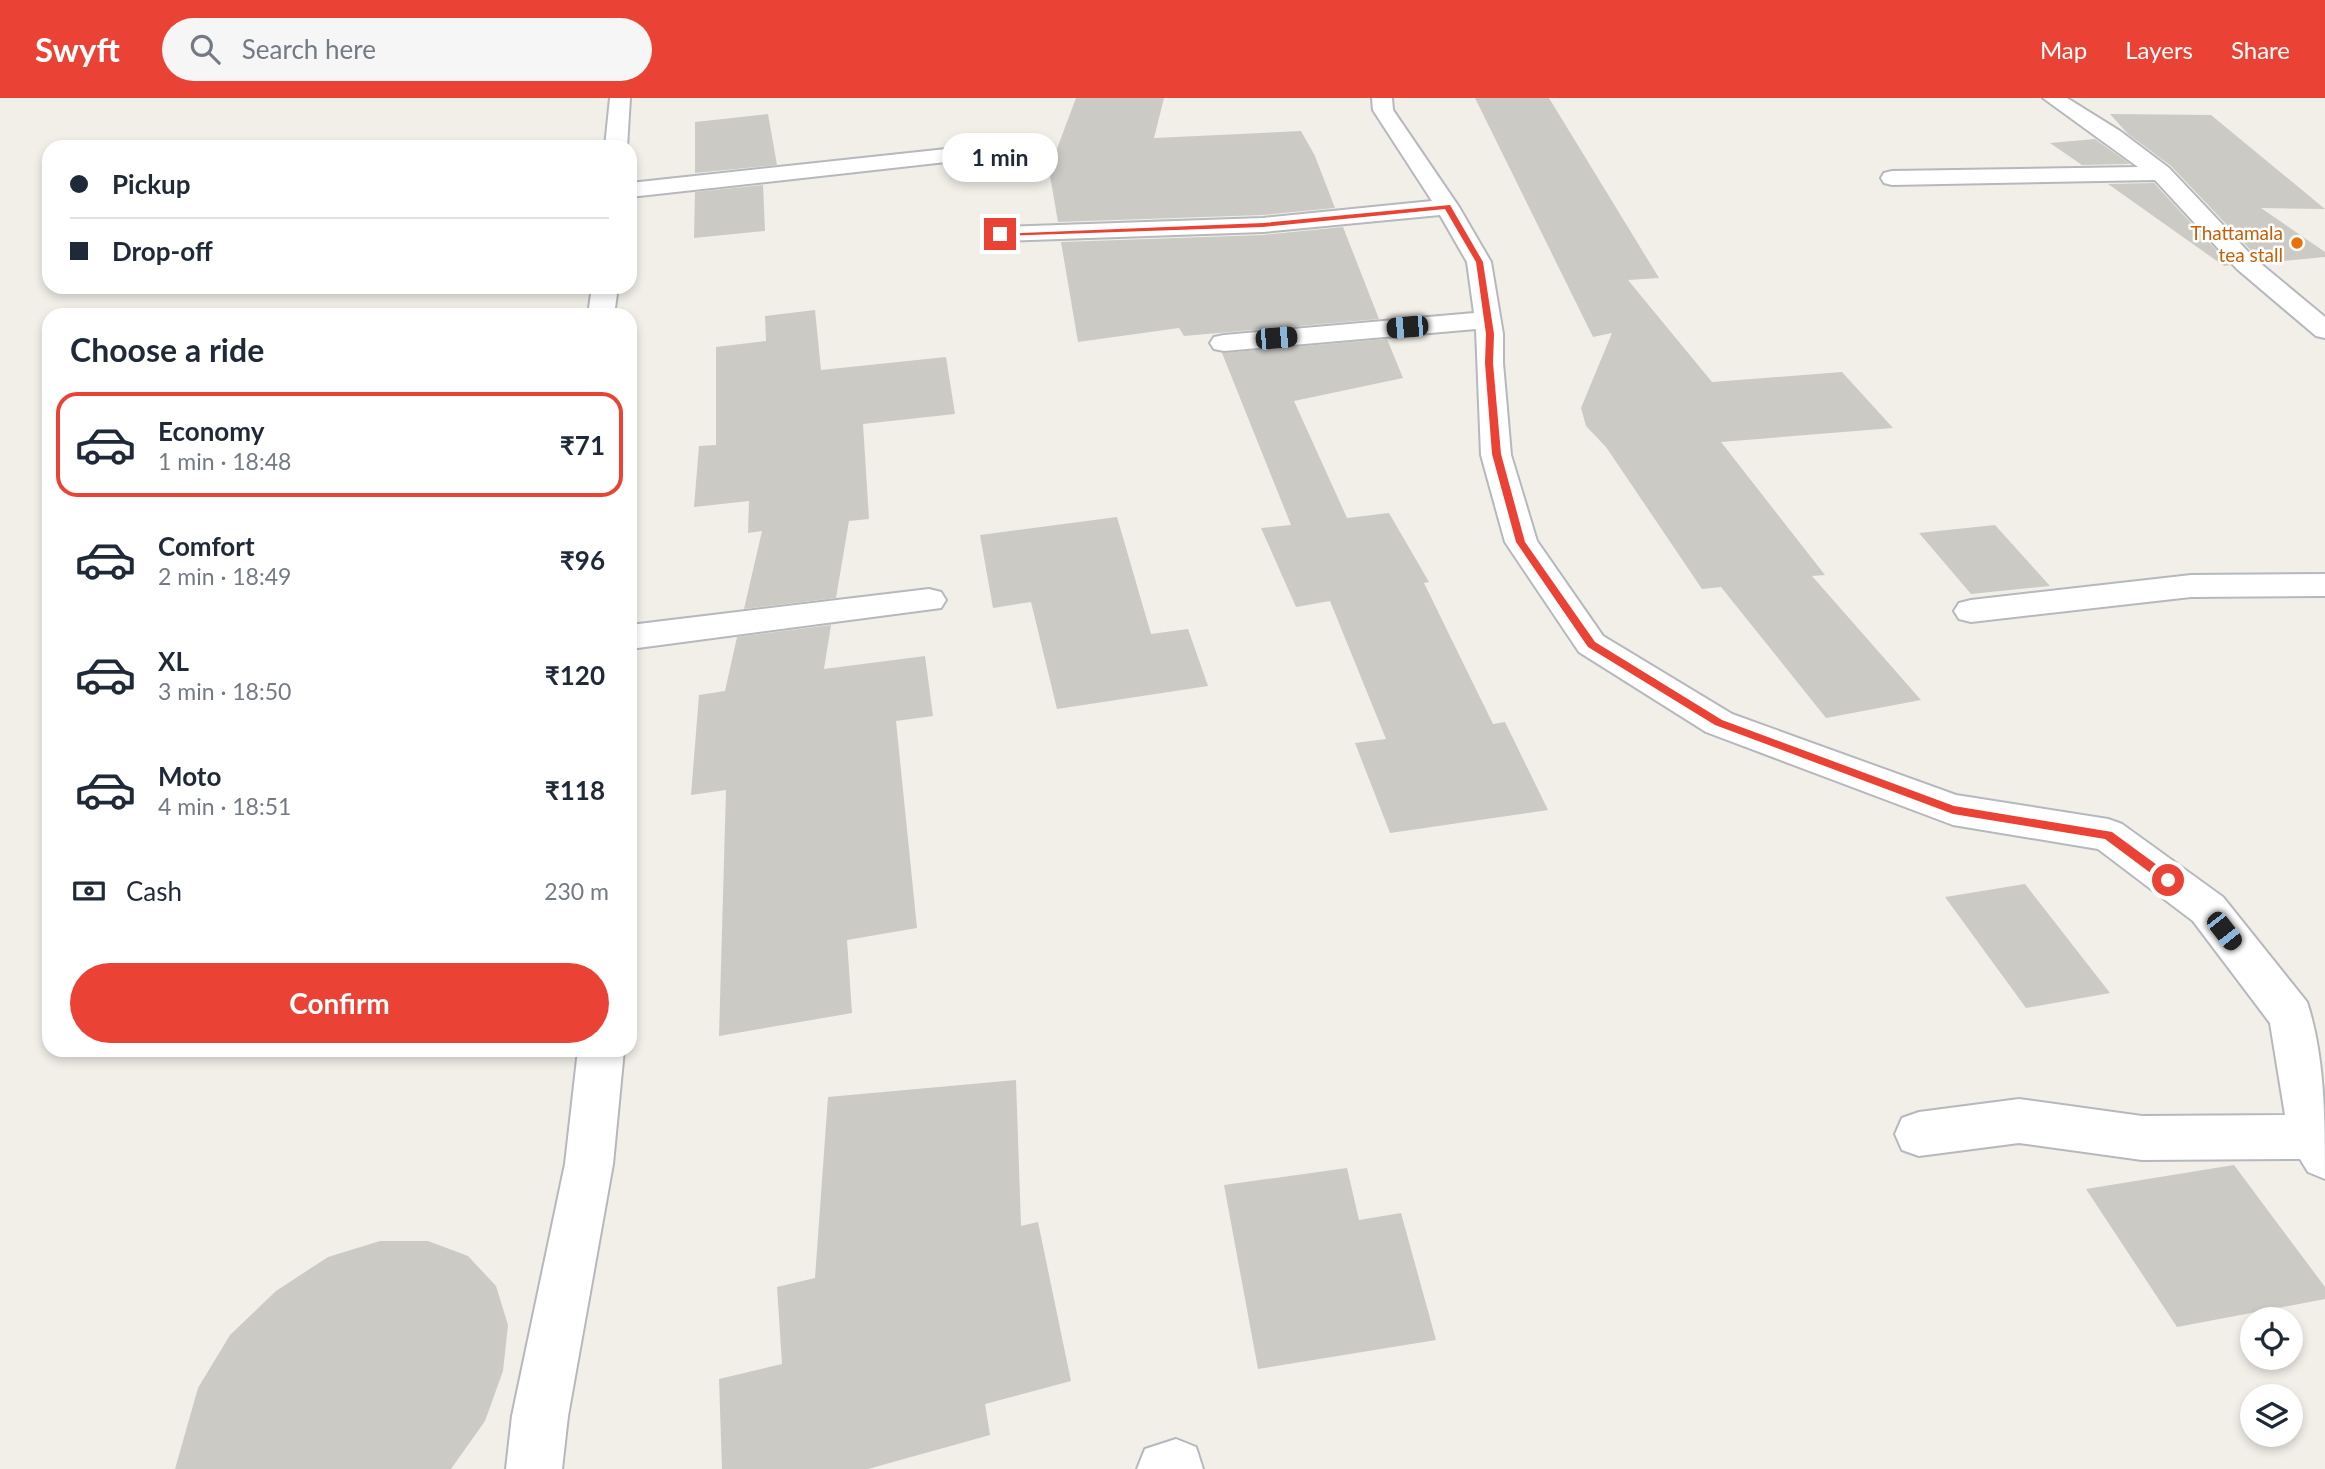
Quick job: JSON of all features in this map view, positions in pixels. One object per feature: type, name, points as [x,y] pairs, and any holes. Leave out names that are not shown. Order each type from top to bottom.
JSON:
[{"type":"street","points":[[616,140],[620,98]]},
{"type":"street","points":[[1382,98],[1383,110],[1447,206],[1479,262],[1490,334],[1489,363],[1496,454],[1521,542],[1591,644],[1718,723],[1953,810],[2108,835],[2208,909],[2291,1016],[2319,1146],[2142,1138],[2019,1121],[1919,1134]]},
{"type":"street","points":[[2053,98],[2112,136],[2161,173],[2246,264],[2325,330]]},
{"type":"street","points":[[637,189],[965,154]]},
{"type":"street","points":[[1892,178],[2161,173]]},
{"type":"street","points":[[1000,234],[1263,225],[1447,206]]},
{"type":"street","points":[[1224,343],[1486,320]]},
{"type":"street","points":[[1971,611],[2191,586],[2325,585]]},
{"type":"street","points":[[637,635],[929,600]]},
{"type":"street","points":[[534,1469],[540,1416],[589,1164],[600,1057]]},
{"type":"building","points":[[1076,98],[1164,98],[1154,138],[1301,131],[1315,156],[1335,208],[1263,215],[1058,222],[1049,170]]},
{"type":"building","points":[[1475,98],[1549,98],[1659,278],[1628,280],[1712,382],[1842,372],[1893,428],[1721,442],[1825,575],[1812,576],[1921,700],[1826,718],[1721,587],[1702,589],[1606,447],[1586,426],[1581,408],[1612,333],[1593,337]]},
{"type":"building","points":[[768,114],[777,165],[695,173],[695,122]]},
{"type":"building","points":[[2110,114],[2211,115],[2325,209],[2261,208],[2325,252],[2325,257],[2263,263],[2171,166],[2128,134]]},
{"type":"building","points":[[2095,139],[2130,164],[2082,165],[2050,143]]},
{"type":"building","points":[[2154,183],[2230,265],[2224,266],[2108,184]]},
{"type":"building","points":[[763,185],[765,231],[694,238],[695,192]]},
{"type":"building","points":[[1343,227],[1379,319],[1184,336],[1179,328],[1078,342],[1061,242],[1263,235]]},
{"type":"building","points":[[815,310],[821,370],[946,357],[955,414],[863,424],[869,519],[849,521],[836,598],[744,609],[762,531],[748,533],[749,501],[694,507],[699,446],[716,445],[716,347],[766,341],[765,316]]},
{"type":"building","points":[[1387,339],[1403,378],[1294,401],[1347,518],[1389,513],[1429,582],[1424,583],[1493,724],[1505,722],[1548,810],[1390,833],[1355,743],[1386,739],[1330,601],[1296,607],[1261,528],[1291,525],[1222,353]]},
{"type":"building","points":[[1117,517],[1151,634],[1188,629],[1208,686],[1057,709],[1031,602],[993,608],[980,535]]},
{"type":"building","points":[[1995,525],[2050,586],[1971,594],[1919,533]]},
{"type":"building","points":[[831,625],[824,669],[925,656],[933,716],[896,721],[917,928],[847,940],[852,1013],[719,1036],[726,790],[691,795],[699,695],[725,691],[737,637]]},
{"type":"building","points":[[2025,884],[2110,993],[2026,1008],[1945,897]]},
{"type":"building","points":[[1016,1080],[1021,1226],[1038,1222],[1071,1381],[985,1404],[990,1435],[868,1469],[722,1469],[719,1379],[782,1364],[777,1287],[815,1278],[828,1097]]},
{"type":"building","points":[[2234,1165],[2325,1287],[2325,1299],[2283,1307],[2240,1307],[2240,1315],[2177,1327],[2086,1189]]},
{"type":"building","points":[[1347,1168],[1359,1220],[1401,1213],[1436,1340],[1258,1369],[1224,1185]]},
{"type":"building","points":[[380,1241],[428,1241],[468,1256],[496,1286],[508,1325],[503,1371],[485,1421],[451,1469],[175,1469],[198,1388],[230,1335],[276,1291],[328,1257]]},
{"type":"place","name":"Thattamala tea stall","points":[[2297,243]]},
{"type":"route","points":[[1000,234],[1263,225],[1447,206],[1479,262],[1490,334],[1489,363],[1496,454],[1521,542],[1591,644],[1718,723],[1953,810],[2108,835],[2168,880]]}]
